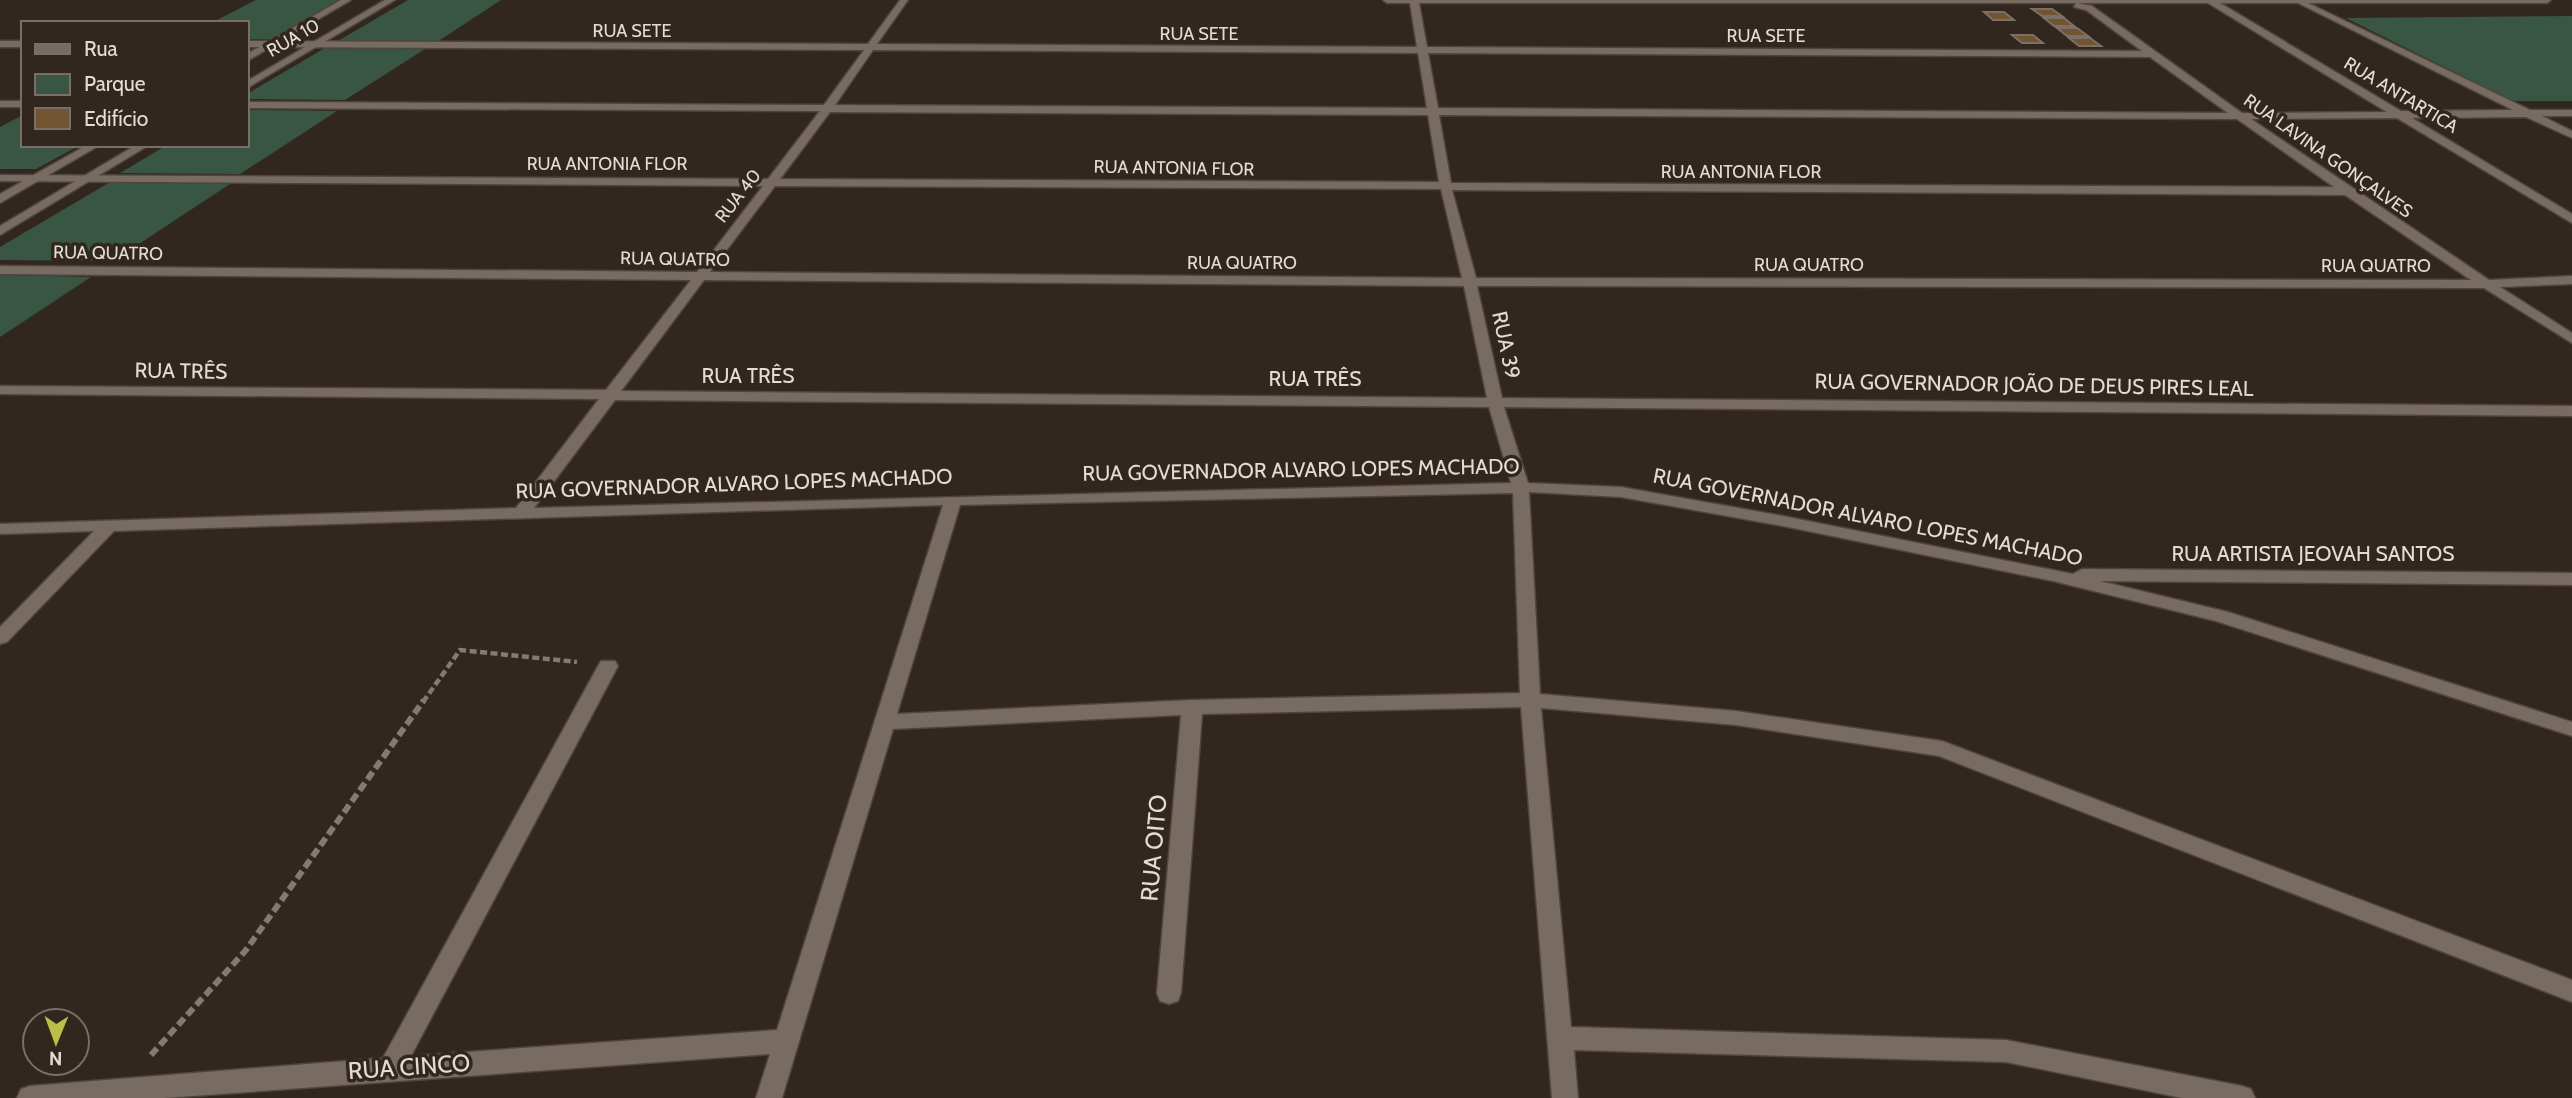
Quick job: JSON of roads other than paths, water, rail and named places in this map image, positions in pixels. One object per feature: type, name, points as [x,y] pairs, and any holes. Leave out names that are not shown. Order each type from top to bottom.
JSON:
[{"type":"street","name":"RUA 10","points":[[248,57],[348,0]]},
{"type":"street","name":"RUA 10","points":[[248,84],[391,0]]},
{"type":"street","name":"RUA 40","points":[[522,513],[827,110],[904,0]]},
{"type":"street","points":[[1387,0],[2547,0]]},
{"type":"street","name":"RUA 39","points":[[1414,0],[1446,188],[1470,282],[1495,401],[1521,488],[1530,701],[1565,1098]]},
{"type":"street","name":"RUA LAVINA GONÇALVES","points":[[2062,0],[2089,8],[2240,117],[2484,284],[2572,339]]},
{"type":"street","name":"RUA ANTARTICA","points":[[2211,1],[2572,219]]},
{"type":"street","points":[[2305,1],[2572,135]]},
{"type":"street","points":[[0,44],[21,44]]},
{"type":"street","name":"RUA SETE","points":[[248,44],[2151,54]]},
{"type":"street","points":[[0,104],[21,104]]},
{"type":"street","points":[[248,105],[2240,117],[2572,113]]},
{"type":"street","points":[[0,199],[91,147]]},
{"type":"street","points":[[0,231],[141,147]]},
{"type":"street","name":"RUA ANTONIA FLOR","points":[[0,178],[2348,191]]},
{"type":"street","name":"RUA QUATRO","points":[[0,270],[1470,282],[2484,284],[2572,280]]},
{"type":"street","name":"RUA TRÊS","points":[[0,390],[1495,401]]},
{"type":"street","name":"RUA GOVERNADOR JOÃO DE DEUS PIRES LEAL","points":[[1495,401],[2572,411]]},
{"type":"street","name":"RUA GOVERNADOR ALVARO LOPES MACHADO","points":[[0,529],[953,500],[1521,488],[1621,492],[1783,520],[2053,575],[2221,617],[2572,729]]},
{"type":"street","points":[[769,1098],[887,722],[953,500]]},
{"type":"street","points":[[0,638],[110,526]]},
{"type":"street","name":"RUA ARTISTA JEOVAH SANTOS","points":[[2053,575],[2572,579]]},
{"type":"street","points":[[390,1069],[608,666]]},
{"type":"street","points":[[887,722],[1192,708],[1530,701],[1736,718],[1942,749],[2572,991]]},
{"type":"street","name":"RUA OITO","points":[[1168,993],[1192,708]]},
{"type":"street","points":[[1560,1038],[2006,1051],[2242,1098]]},
{"type":"street","name":"RUA CINCO","points":[[30,1098],[788,1041]]}]
